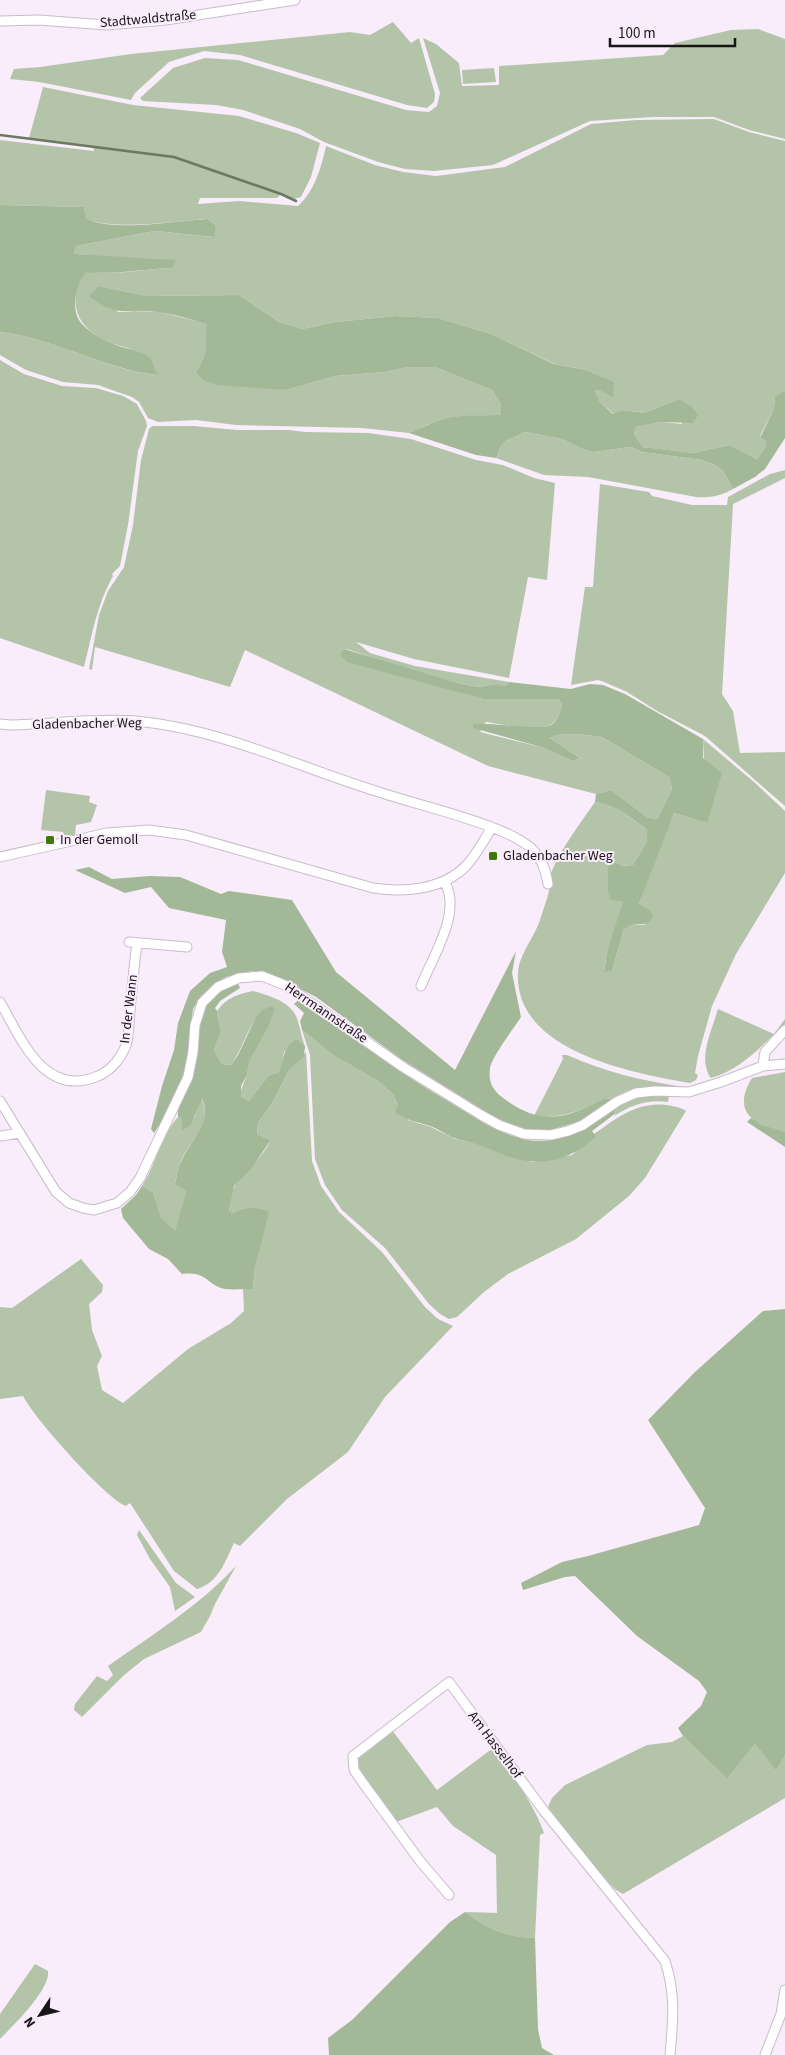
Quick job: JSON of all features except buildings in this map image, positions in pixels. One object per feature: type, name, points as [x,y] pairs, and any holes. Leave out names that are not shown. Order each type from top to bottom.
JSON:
[{"type":"street","name":"Stadtwaldstraße","points":[[0,21],[38,20],[108,25],[166,20],[295,0]]},
{"type":"street","name":"Gladenbacher Weg","points":[[0,724],[120,721],[175,727],[240,744],[380,793],[462,815],[512,835],[531,848],[544,866],[548,884]]},
{"type":"street","points":[[0,857],[107,833],[149,830],[186,835],[388,890],[421,889],[444,881],[466,866],[480,849],[492,827]]},
{"type":"street","points":[[420,986],[451,911],[450,894],[444,881]]},
{"type":"street","name":"In der Wann","points":[[0,1002],[30,1054],[46,1071],[70,1080],[84,1080],[100,1075],[117,1061],[127,1042],[133,942],[187,947]]},
{"type":"street","name":"Herrmannstraße","points":[[0,1101],[49,1183],[60,1196],[69,1203],[94,1210],[106,1208],[120,1201],[140,1178],[184,1088],[191,1063],[196,1019],[202,1003],[218,987],[239,978],[262,976],[287,986],[403,1067],[487,1118],[524,1134],[540,1136],[561,1133],[583,1125],[618,1101],[636,1093],[655,1091],[688,1092],[763,1066],[785,1064]]},
{"type":"street","points":[[763,1066],[765,1052],[785,1030]]},
{"type":"street","points":[[0,1136],[20,1133]]},
{"type":"street","name":"Am Hasselhof","points":[[449,1895],[420,1861],[363,1783],[353,1763],[353,1756],[449,1682],[544,1811],[665,1961],[672,1988],[674,2007],[670,2055]]},
{"type":"street","points":[[765,2055],[781,2014],[785,1990]]},
{"type":"green space","points":[[393,22],[411,43],[419,38],[435,94],[434,102],[427,108],[407,105],[240,55],[204,51],[169,62],[135,93],[131,100],[39,82],[10,79],[14,69],[131,54],[350,32],[370,35]]},
{"type":"green space","points":[[758,29],[785,39],[785,139],[749,130],[714,117],[653,117],[590,121],[493,165],[434,171],[405,169],[378,162],[324,142],[300,129],[243,110],[216,105],[143,101],[140,98],[173,68],[205,58],[238,60],[406,110],[429,112],[437,106],[440,93],[423,38],[436,44],[459,63],[462,86],[499,85],[499,66],[663,55],[675,43],[731,30]]},
{"type":"green space","points":[[494,68],[496,82],[463,84],[462,70]]},
{"type":"green space","points":[[43,87],[133,105],[239,116],[296,133],[320,143],[311,177],[301,197],[294,199],[281,194],[277,198],[200,198],[198,204],[239,201],[298,206],[309,194],[313,186],[320,170],[326,146],[375,165],[403,172],[436,176],[505,167],[591,124],[636,120],[714,119],[749,132],[785,141],[785,393],[775,396],[774,408],[761,434],[760,438],[766,441],[766,446],[757,459],[729,445],[693,453],[641,447],[634,434],[636,427],[661,422],[682,424],[679,399],[644,413],[623,410],[614,414],[600,402],[595,391],[599,390],[582,369],[555,364],[491,334],[438,318],[396,316],[335,322],[302,329],[279,322],[239,295],[147,296],[99,286],[118,312],[160,312],[208,324],[205,355],[196,372],[286,390],[335,376],[385,372],[407,367],[435,367],[492,390],[501,404],[501,414],[487,417],[460,416],[429,424],[409,433],[362,428],[236,425],[196,420],[158,422],[148,418],[139,402],[132,397],[98,385],[63,382],[26,370],[0,355],[0,332],[40,340],[117,367],[156,375],[152,360],[145,354],[107,341],[95,335],[86,327],[76,308],[76,297],[79,284],[86,271],[118,273],[172,268],[123,258],[74,254],[76,246],[155,231],[213,237],[216,226],[208,219],[129,225],[99,223],[87,219],[84,207],[0,205],[0,140],[94,151],[93,147],[29,138]]},
{"type":"green space","points":[[0,205],[84,207],[87,219],[113,225],[146,225],[208,219],[216,226],[214,237],[155,231],[76,246],[74,254],[176,260],[172,268],[97,273],[86,272],[77,291],[76,313],[83,325],[99,337],[120,347],[135,350],[149,356],[157,375],[117,367],[40,340],[0,332]]},
{"type":"green space","points":[[99,286],[147,296],[239,295],[279,322],[302,329],[335,322],[396,316],[438,318],[491,334],[554,364],[582,369],[614,382],[613,397],[600,390],[595,391],[600,402],[613,414],[623,410],[644,413],[679,399],[692,407],[698,415],[693,423],[661,422],[636,427],[634,434],[642,447],[693,453],[729,445],[757,459],[766,446],[766,441],[760,438],[774,408],[775,396],[783,392],[785,393],[785,438],[765,469],[733,489],[723,471],[715,465],[702,460],[642,452],[631,447],[593,452],[562,439],[525,432],[506,441],[501,446],[496,458],[476,455],[409,433],[448,418],[501,414],[501,404],[492,390],[435,367],[407,367],[385,372],[335,376],[286,390],[217,385],[203,380],[196,372],[205,355],[207,324],[158,312],[115,310],[98,303],[89,296]]},
{"type":"green space","points":[[0,360],[24,374],[62,386],[96,388],[123,396],[137,404],[146,421],[147,426],[138,451],[128,525],[120,566],[112,574],[113,576],[103,598],[84,667],[0,638]]},
{"type":"green space","points":[[152,426],[368,433],[411,439],[476,460],[503,465],[534,478],[555,483],[547,580],[528,577],[509,678],[414,659],[356,642],[370,653],[415,666],[509,682],[505,686],[496,684],[478,687],[458,683],[350,650],[345,649],[341,652],[427,683],[483,699],[559,699],[562,704],[559,713],[555,721],[550,725],[529,728],[486,722],[480,732],[541,747],[573,761],[580,758],[550,738],[557,735],[577,734],[602,737],[669,777],[672,789],[657,819],[647,817],[611,790],[596,794],[488,766],[245,650],[230,687],[95,647],[92,670],[89,669],[99,615],[108,591],[124,567],[133,525],[141,460],[149,429]]},
{"type":"green space","points":[[525,432],[562,439],[593,452],[631,447],[642,452],[702,460],[715,465],[723,471],[733,489],[715,496],[696,497],[588,477],[544,475],[496,458],[501,446],[506,441]]},
{"type":"green space","points":[[785,470],[785,478],[733,504],[722,694],[733,711],[740,753],[785,752],[785,806],[705,736],[657,711],[627,692],[604,682],[598,680],[571,685],[585,587],[593,587],[600,484],[649,492],[652,496],[692,505],[727,505],[728,497],[770,474]]},
{"type":"green space","points":[[344,649],[458,683],[478,687],[496,684],[505,686],[509,682],[571,689],[590,684],[603,685],[625,694],[703,739],[703,758],[722,773],[707,823],[674,813],[639,904],[653,915],[647,923],[631,925],[624,929],[612,971],[604,972],[607,951],[623,902],[610,899],[608,867],[613,862],[623,866],[633,865],[647,841],[647,830],[616,809],[595,802],[596,794],[611,790],[647,817],[657,819],[672,789],[669,777],[602,737],[577,734],[557,735],[550,738],[580,758],[573,761],[541,747],[473,728],[473,724],[537,727],[551,725],[557,718],[562,704],[559,699],[483,699],[347,662],[341,656],[341,652]]},
{"type":"green space","points":[[703,739],[785,811],[785,873],[736,954],[712,1006],[698,1056],[695,1073],[698,1075],[696,1080],[690,1083],[638,1073],[609,1064],[581,1054],[555,1039],[535,1022],[522,1000],[518,973],[521,959],[540,920],[548,893],[551,873],[555,864],[571,836],[595,802],[602,803],[629,816],[647,830],[647,841],[633,865],[608,867],[610,898],[624,902],[607,951],[604,971],[612,971],[624,929],[632,924],[645,925],[639,904],[674,813],[707,823]]},
{"type":"green space","points":[[46,790],[90,796],[89,802],[97,805],[91,822],[76,825],[75,835],[63,836],[63,832],[41,830]]},
{"type":"green space","points":[[89,867],[112,879],[150,876],[180,877],[221,894],[229,891],[292,900],[336,972],[455,1070],[516,951],[512,973],[521,1017],[491,1064],[490,1078],[494,1089],[503,1098],[517,1107],[542,1116],[554,1117],[565,1115],[605,1098],[609,1099],[609,1103],[578,1122],[547,1131],[522,1129],[502,1122],[401,1059],[316,997],[271,974],[252,971],[226,977],[216,983],[201,996],[193,1009],[187,1060],[180,1085],[167,1113],[154,1133],[151,1129],[174,1050],[178,1023],[190,991],[210,973],[227,967],[222,952],[226,920],[169,908],[151,887],[125,893],[75,870]]},
{"type":"green space","points":[[238,983],[240,988],[220,1001],[215,1008],[221,1032],[214,1050],[222,1064],[231,1065],[261,1011],[270,1006],[275,1009],[268,1027],[249,1061],[247,1075],[241,1086],[241,1097],[249,1101],[268,1076],[279,1072],[286,1049],[292,1042],[297,1039],[305,1046],[304,1056],[289,1070],[274,1100],[258,1123],[257,1134],[271,1140],[250,1170],[234,1186],[229,1211],[232,1214],[250,1208],[269,1212],[255,1267],[253,1289],[225,1289],[214,1285],[202,1276],[182,1274],[168,1259],[149,1249],[123,1218],[121,1209],[136,1195],[142,1186],[153,1192],[161,1217],[175,1231],[186,1191],[175,1184],[178,1172],[186,1153],[200,1130],[205,1115],[202,1099],[190,1126],[182,1130],[182,1119],[178,1117],[178,1112],[180,1103],[192,1079],[199,1023],[202,1012],[209,1002],[220,992]]},
{"type":"green space","points":[[253,991],[277,999],[293,1011],[305,1046],[297,1039],[284,1052],[279,1072],[268,1076],[249,1101],[240,1097],[241,1091],[247,1075],[249,1060],[266,1028],[270,1006],[252,1024],[231,1065],[222,1064],[214,1050],[221,1032],[217,1011],[233,997]]},
{"type":"green space","points":[[299,999],[408,1076],[482,1122],[509,1135],[528,1140],[551,1140],[573,1133],[594,1123],[612,1110],[616,1113],[592,1131],[596,1136],[587,1144],[568,1155],[546,1161],[535,1162],[512,1158],[451,1137],[433,1127],[409,1120],[395,1112],[398,1105],[393,1094],[378,1081],[333,1055],[302,1030],[300,1021],[304,1013],[294,1004]]},
{"type":"green space","points":[[718,1009],[774,1034],[785,1019],[785,1024],[759,1048],[742,1063],[711,1078],[705,1062],[705,1053]]},
{"type":"green space","points":[[302,1030],[333,1055],[378,1081],[393,1094],[408,1120],[431,1127],[455,1139],[475,1143],[513,1158],[532,1162],[572,1155],[595,1136],[594,1134],[621,1116],[640,1107],[661,1104],[678,1107],[686,1111],[645,1178],[629,1196],[576,1239],[508,1274],[484,1292],[457,1317],[449,1319],[429,1304],[385,1248],[342,1210],[325,1185],[315,1159],[310,1055]]},
{"type":"green space","points":[[306,1052],[312,1161],[321,1186],[339,1212],[382,1252],[425,1307],[438,1319],[453,1326],[385,1397],[348,1452],[287,1499],[240,1546],[234,1543],[216,1577],[197,1589],[174,1571],[130,1503],[126,1506],[116,1500],[87,1473],[55,1438],[23,1396],[0,1399],[0,1307],[12,1308],[81,1259],[103,1285],[102,1292],[89,1304],[92,1330],[102,1356],[97,1366],[102,1390],[123,1403],[188,1349],[231,1323],[244,1311],[243,1289],[253,1289],[255,1267],[261,1241],[229,1212],[233,1190],[271,1140],[257,1134],[258,1123],[274,1100],[289,1070]]},
{"type":"green space","points":[[562,1055],[567,1055],[624,1075],[684,1087],[683,1089],[654,1087],[636,1089],[618,1095],[609,1101],[609,1099],[605,1098],[571,1113],[553,1117],[534,1116],[563,1059]]},
{"type":"green space","points":[[785,1072],[785,1132],[764,1126],[755,1121],[745,1108],[744,1100],[746,1090],[752,1078]]},
{"type":"green space","points":[[651,1095],[669,1095],[668,1102],[654,1101],[640,1104],[614,1116],[616,1113],[612,1110],[617,1107],[626,1102]]},
{"type":"green space","points":[[201,1098],[205,1115],[203,1123],[181,1161],[175,1183],[186,1191],[175,1232],[161,1217],[153,1192],[142,1186],[172,1125],[178,1117],[182,1119],[194,1118]]},
{"type":"green space","points":[[751,1118],[762,1125],[785,1132],[785,1147],[747,1122]]},
{"type":"green space","points":[[785,1309],[785,1755],[776,1771],[755,1743],[727,1778],[683,1736],[678,1728],[701,1706],[707,1692],[699,1681],[637,1636],[575,1576],[565,1577],[523,1590],[521,1583],[562,1562],[699,1525],[705,1508],[648,1420],[695,1372],[763,1311]]},
{"type":"green space","points":[[139,1530],[176,1583],[195,1597],[175,1611],[170,1587],[150,1559],[137,1535]]},
{"type":"green space","points":[[236,1566],[201,1632],[144,1659],[123,1676],[82,1717],[74,1710],[75,1704],[97,1676],[107,1681],[113,1675],[108,1666],[191,1607],[222,1581]]},
{"type":"green space","points":[[392,1730],[437,1790],[493,1748],[515,1779],[534,1810],[544,1833],[540,1835],[535,1938],[514,1936],[497,1931],[465,1912],[497,1913],[496,1855],[453,1826],[437,1807],[396,1822],[358,1770],[357,1761],[359,1756]]},
{"type":"green space","points":[[683,1736],[727,1777],[755,1742],[776,1771],[785,1755],[785,1798],[623,1894],[616,1890],[597,1871],[548,1807],[552,1798],[565,1785],[647,1745],[672,1742]]},
{"type":"green space","points":[[465,1912],[497,1931],[514,1936],[535,1938],[538,2029],[542,2048],[554,2055],[329,2055],[328,2038],[352,2020],[450,1922]]},
{"type":"green space","points":[[35,1964],[48,1971],[44,1987],[30,2007],[0,2039],[0,2014]]},
{"type":"waterway","points":[[0,135],[174,157],[296,201]]},
{"type":"place","name":"In der Gemoll","points":[[50,840]]},
{"type":"place","name":"Gladenbacher Weg","points":[[493,856]]}]
